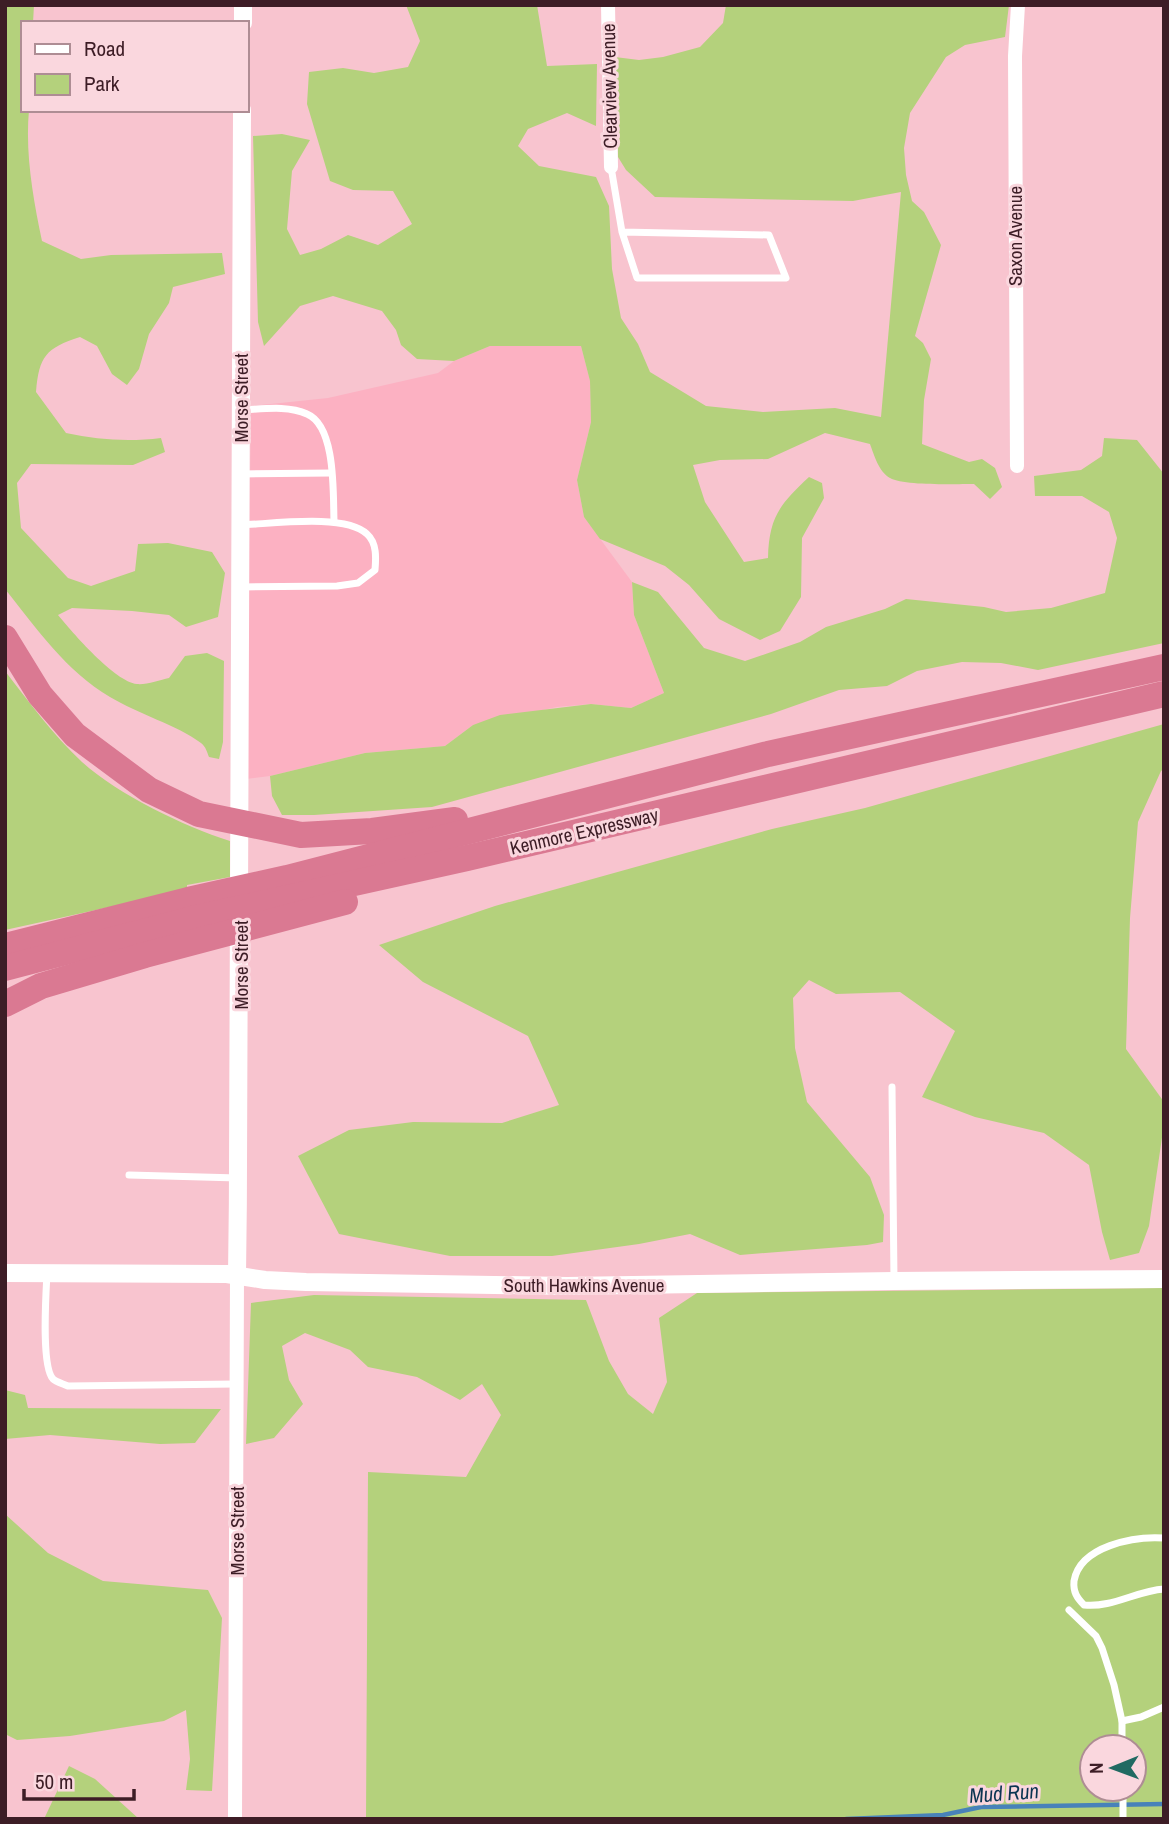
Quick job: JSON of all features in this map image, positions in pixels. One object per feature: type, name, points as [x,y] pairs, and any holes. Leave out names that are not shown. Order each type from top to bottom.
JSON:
[{"type":"highway","points":[[5,638],[40,695],[75,735],[149,790],[214,819],[301,835],[372,831],[581,803]]},
{"type":"highway","name":"Kenmore Expressway","points":[[581,803],[768,754],[1164,667]]},
{"type":"highway","points":[[5,968],[289,897],[532,853],[706,802],[1164,694]]},
{"type":"highway","points":[[289,897],[581,803]]},
{"type":"highway","points":[[5,946],[190,920]]},
{"type":"highway","points":[[5,1004],[190,920]]},
{"type":"street","name":"Clearview Avenue","points":[[608,5],[611,167]]},
{"type":"street","name":"Saxon Avenue","points":[[1017,466],[1015,56],[1018,5]]},
{"type":"street","name":"Morse Street","points":[[235,1819],[242,824],[242,112]]},
{"type":"street","name":"South Hawkins Avenue","points":[[5,1273],[237,1275],[265,1280],[306,1282],[567,1286],[894,1280],[1164,1279]]},
{"type":"lane","points":[[611,167],[622,232],[637,278],[786,278],[769,235],[622,232]]},
{"type":"lane","points":[[241,410],[283,408],[306,413],[317,419],[326,439],[334,521]]},
{"type":"lane","points":[[241,474],[331,474]]},
{"type":"lane","points":[[240,525],[334,521],[367,533],[376,552],[375,570],[358,583],[337,586],[240,587]]},
{"type":"lane","points":[[892,1087],[894,1280]]},
{"type":"lane","points":[[130,1175],[239,1178]]},
{"type":"lane","points":[[47,1273],[47,1369],[54,1379],[68,1386],[237,1384]]},
{"type":"lane","points":[[1164,1538],[1122,1542],[1095,1551],[1080,1564],[1073,1585],[1076,1597],[1084,1605],[1096,1606],[1164,1589]]},
{"type":"lane","points":[[1069,1610],[1096,1636],[1114,1685],[1122,1733]]},
{"type":"lane","points":[[1122,1721],[1141,1717],[1164,1707]]},
{"type":"shaded area","points":[[490,346],[581,346],[590,381],[591,422],[577,480],[584,517],[632,582],[634,615],[664,693],[631,708],[591,704],[557,707],[473,725],[445,746],[365,753],[270,776],[246,779],[251,406],[328,398],[438,373],[454,361]]},
{"type":"green space","points":[[5,5],[34,5],[33,21],[21,21],[21,112],[29,112],[29,159],[42,241],[81,259],[111,255],[222,253],[225,274],[173,287],[169,303],[149,334],[139,369],[127,385],[112,374],[97,346],[80,337],[59,345],[46,355],[39,370],[36,392],[66,433],[114,440],[161,438],[165,452],[133,465],[31,464],[17,483],[21,528],[68,578],[91,586],[135,571],[138,544],[168,543],[212,552],[225,573],[218,617],[186,627],[169,615],[132,611],[72,608],[58,615],[106,666],[117,675],[137,684],[169,678],[185,656],[207,653],[224,661],[223,742],[219,759],[209,757],[203,745],[191,737],[94,687],[53,648],[5,589]]},
{"type":"green space","points":[[406,5],[537,5],[547,66],[597,64],[596,126],[567,113],[528,129],[518,146],[539,166],[596,177],[609,206],[612,269],[621,318],[638,344],[650,372],[706,406],[763,412],[835,408],[881,417],[901,192],[853,201],[655,197],[626,170],[618,157],[615,57],[639,60],[700,47],[723,23],[726,5],[1009,5],[1005,37],[965,45],[946,57],[910,113],[904,148],[912,201],[924,212],[941,245],[915,336],[923,343],[931,359],[924,400],[922,444],[969,462],[982,459],[995,468],[1002,487],[990,499],[974,484],[897,481],[883,472],[870,444],[825,433],[768,459],[720,460],[693,465],[705,502],[744,562],[768,558],[774,521],[790,495],[809,477],[822,483],[824,498],[802,538],[801,597],[780,631],[760,640],[719,619],[689,585],[665,566],[600,539],[584,517],[577,480],[591,422],[590,381],[581,346],[490,346],[454,361],[417,359],[401,345],[396,330],[382,311],[333,296],[300,306],[264,346],[258,322],[253,136],[282,134],[310,140],[292,171],[287,229],[300,255],[321,249],[348,235],[378,245],[412,224],[393,191],[353,190],[330,181],[307,104],[309,72],[343,68],[374,73],[408,67],[420,41]]},
{"type":"green space","points":[[1104,438],[1137,440],[1164,474],[1164,643],[1038,670],[1001,663],[962,662],[917,671],[887,686],[839,690],[771,714],[432,807],[282,815],[272,796],[270,776],[365,753],[445,746],[473,725],[500,715],[591,704],[631,708],[664,693],[634,615],[632,582],[658,592],[704,648],[745,661],[800,642],[826,627],[885,609],[906,599],[984,607],[1006,612],[1051,608],[1105,593],[1117,538],[1109,512],[1082,496],[1035,496],[1034,476],[1081,470],[1102,456]]},
{"type":"green space","points":[[5,671],[61,741],[97,774],[152,808],[230,841],[230,877],[187,885],[187,890],[5,930]]},
{"type":"green space","points":[[1164,724],[1164,769],[1138,822],[1130,918],[1126,1049],[1164,1102],[1164,1124],[1149,1226],[1139,1253],[1110,1260],[1089,1165],[1044,1133],[975,1117],[922,1097],[955,1031],[900,992],[836,994],[809,980],[793,998],[795,1048],[807,1102],[870,1177],[884,1215],[883,1242],[740,1255],[690,1234],[552,1256],[450,1256],[339,1234],[298,1156],[349,1130],[413,1122],[502,1123],[559,1105],[528,1036],[423,982],[379,945],[495,906],[772,829],[865,808]]},
{"type":"green space","points":[[1164,1288],[1164,1819],[366,1819],[368,1472],[466,1477],[501,1415],[482,1384],[460,1400],[417,1377],[368,1367],[350,1350],[305,1333],[282,1346],[289,1380],[303,1404],[274,1438],[246,1444],[251,1303],[314,1295],[586,1300],[609,1361],[628,1394],[653,1414],[667,1382],[659,1318],[697,1293]]},
{"type":"green space","points":[[5,1390],[25,1395],[28,1408],[221,1409],[195,1443],[160,1444],[50,1435],[5,1439]]},
{"type":"green space","points":[[5,1514],[48,1553],[103,1581],[208,1590],[222,1618],[212,1791],[186,1790],[190,1759],[186,1710],[164,1721],[70,1736],[17,1740],[5,1734]]},
{"type":"green space","points":[[69,1766],[95,1779],[139,1819],[44,1819]]},
{"type":"waterway","name":"Mud Run","points":[[846,1819],[943,1815],[981,1807],[1164,1804]]}]
